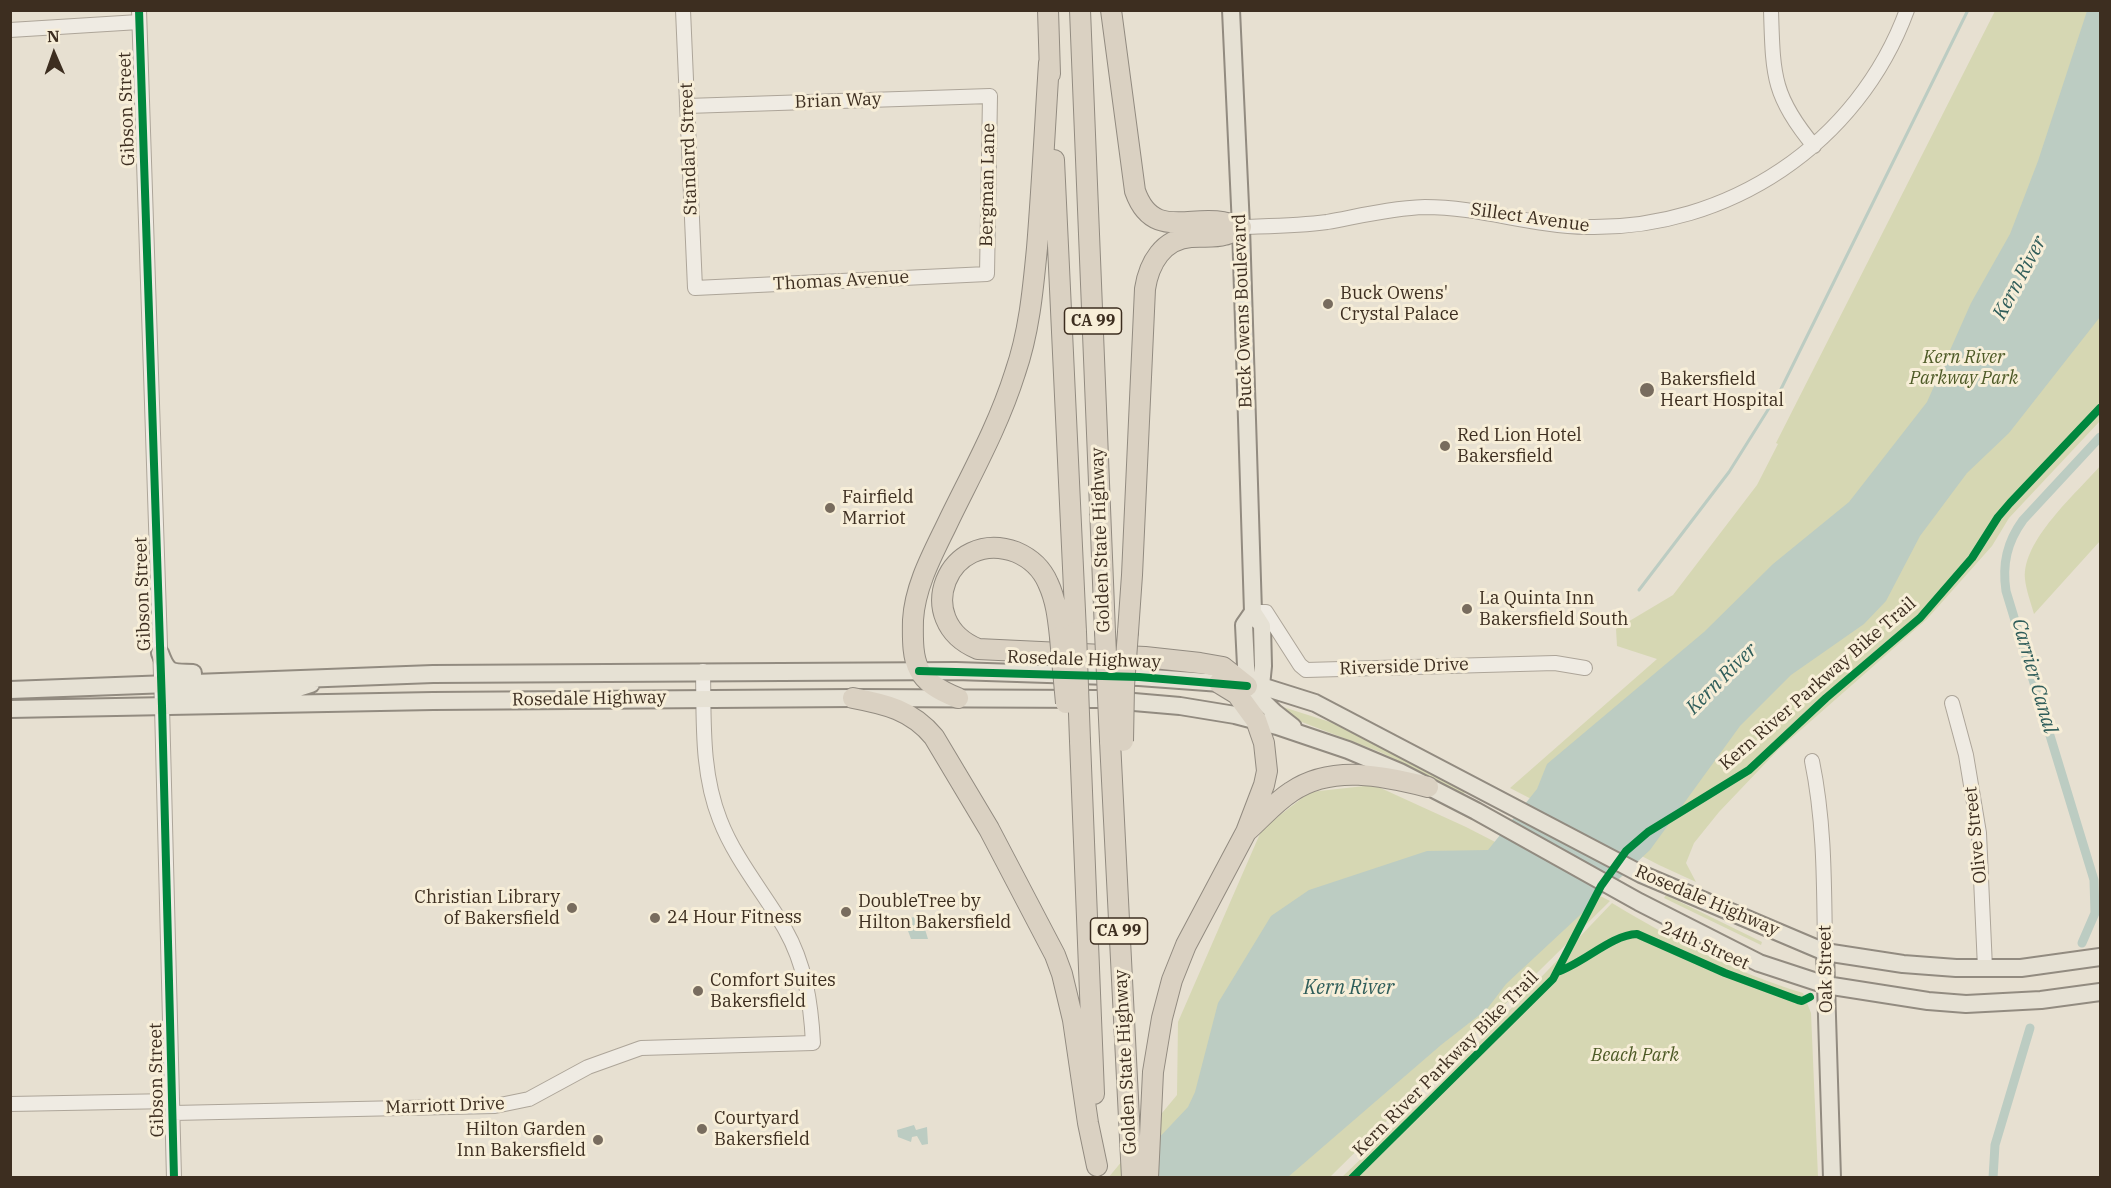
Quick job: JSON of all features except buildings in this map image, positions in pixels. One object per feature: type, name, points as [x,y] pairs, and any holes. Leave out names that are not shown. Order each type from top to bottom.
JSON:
[{"type":"highway","name":"Golden State Highway","points":[[1048,10],[1068,634],[1086,867],[1098,1172]]},
{"type":"highway","name":"Golden State Highway","points":[[1080,10],[1105,632],[1117,741],[1112,766],[1131,1178]]},
{"type":"highway","points":[[1111,10],[1135,191],[1141,203],[1155,218],[1169,223],[1221,222],[1241,227]]},
{"type":"highway","points":[[958,698],[931,685],[919,671],[915,656],[913,620],[917,596],[940,539],[999,417],[1023,348],[1037,246],[1049,63]]},
{"type":"highway","points":[[1117,741],[1128,632],[1147,279],[1157,256],[1173,242],[1191,237],[1222,236],[1241,227]]},
{"type":"highway","points":[[1068,634],[1047,581],[1039,569],[1022,555],[1000,548],[979,550],[950,570],[942,595],[943,614],[953,632],[967,644],[978,649],[1145,657],[1223,667],[1251,691],[1256,720],[1264,743],[1267,771],[1246,832],[1186,945],[1172,980],[1162,1018],[1153,1072],[1148,1178]]},
{"type":"highway","points":[[1219,683],[1251,691]]},
{"type":"highway","points":[[853,698],[879,703],[908,714],[926,727],[934,737],[989,829],[1055,955],[1069,997],[1088,1123],[1098,1172]]},
{"type":"highway","points":[[1246,832],[1300,786],[1331,777],[1365,775],[1386,777],[1428,787]]},
{"type":"main road","name":"Buck Owens Boulevard","points":[[1231,10],[1241,227],[1253,612],[1244,625],[1251,691]]},
{"type":"main road","points":[[160,653],[165,667],[170,672],[196,674],[292,672],[322,678]]},
{"type":"main road","name":"Rosedale Highway","points":[[10,690],[433,674],[703,671],[919,671],[1106,675],[1219,683]]},
{"type":"main road","points":[[162,706],[167,700],[178,695],[286,692],[322,678]]},
{"type":"main road","points":[[1214,711],[1251,691],[1304,735]]},
{"type":"main road","name":"Rosedale Highway","points":[[1251,691],[1315,703],[1485,790],[1641,874],[1825,952]]},
{"type":"main road","name":"Rosedale Highway","points":[[10,709],[704,698],[958,698],[1100,699],[1214,711],[1256,720],[1304,735],[1348,750],[1400,772],[1476,811],[1638,902],[1759,963],[1826,985]]},
{"type":"main road","points":[[1825,952],[1903,964],[1985,968],[2022,968],[2100,957]]},
{"type":"main road","name":"Oak Street","points":[[1825,952],[1832,1178]]},
{"type":"main road","points":[[1826,985],[1928,1001],[1966,1004],[2041,1000],[2100,992]]},
{"type":"street","name":"Standard Street","points":[[683,10],[695,288]]},
{"type":"street","points":[[1771,10],[1772,56],[1776,82],[1789,113],[1814,146]]},
{"type":"street","name":"Sillect Avenue","points":[[1241,227],[1309,224],[1381,211],[1424,207],[1481,211],[1534,222],[1585,228],[1643,225],[1725,202],[1771,178],[1814,146],[1847,113],[1889,52],[1906,10]]},
{"type":"street","points":[[10,30],[139,16]]},
{"type":"street","name":"Gibson Street","points":[[139,16],[162,706],[174,1178]]},
{"type":"street","name":"Brian Way","points":[[687,106],[990,96]]},
{"type":"street","name":"Bergman Lane","points":[[987,274],[990,96]]},
{"type":"street","name":"Thomas Avenue","points":[[695,288],[987,274]]},
{"type":"street","name":"Riverside Drive","points":[[1253,612],[1266,612],[1300,665],[1306,670],[1555,663],[1586,668]]},
{"type":"street","points":[[703,671],[704,698]]},
{"type":"street","name":"Marriott Drive","points":[[10,1104],[172,1107],[495,1107],[529,1099],[588,1067],[641,1048],[813,1043],[808,991],[795,950],[786,931],[729,840],[713,800],[705,756],[704,698]]},
{"type":"street","name":"Olive Street","points":[[1952,703],[1966,755],[1979,832],[1985,968]]},
{"type":"street","name":"Oak Street","points":[[1812,761],[1820,800],[1823,844],[1825,952]]},
{"type":"green space","name":"Kern River Parkway Park","points":[[1995,11],[2100,11],[2100,421],[2009,518],[1992,546],[1927,619],[1778,750],[1719,812],[1694,843],[1686,863],[1696,882],[1510,788],[1657,659],[1617,646],[1616,629],[1673,595],[1757,485],[1778,444],[1776,443]]},
{"type":"green space","points":[[2100,466],[2100,541],[2034,614],[2025,579],[2026,564],[2032,549],[2052,518]]},
{"type":"green space","points":[[1283,707],[1330,722],[1465,791],[1464,794],[1380,752],[1294,719],[1282,711]]},
{"type":"green space","points":[[1374,785],[1466,827],[1610,901],[1330,1177],[1108,1178],[1177,1095],[1178,1022],[1262,829],[1310,792]]},
{"type":"green space","points":[[1666,895],[1762,942],[1761,945],[1664,898]]},
{"type":"green space","name":"Beach Park","points":[[1612,903],[1658,930],[1728,965],[1803,993],[1811,1013],[1818,1177],[1342,1177],[1440,1083]]},
{"type":"water","name":"Kern River","points":[[2087,11],[2100,11],[2100,317],[2009,433],[1967,473],[1920,536],[1886,601],[1864,624],[1791,675],[1740,726],[1650,850],[1506,984],[1487,1009],[1441,1045],[1288,1177],[1121,1178],[1188,1107],[1195,1092],[1218,1003],[1271,916],[1309,890],[1427,851],[1488,850],[1537,789],[1547,764],[1704,632],[1773,564],[1849,502],[1927,402],[1971,303],[2010,234],[2038,161]]},
{"type":"water","points":[[914,917],[916,924],[924,926],[928,939],[911,939],[904,920]]},
{"type":"water","points":[[914,1125],[916,1130],[927,1127],[928,1144],[922,1145],[917,1136],[912,1137],[911,1142],[898,1137],[897,1130]]},
{"type":"waterway","points":[[1639,590],[1729,472],[1781,389],[1968,10]]},
{"type":"waterway","name":"Carrier Canal","points":[[2082,943],[2095,913],[2094,880],[2006,591],[2005,562],[2013,537],[2023,520],[2100,437]]},
{"type":"waterway","name":"Carrier Canal","points":[[1993,1178],[1995,1145],[2030,1028]]},
{"type":"cycle path","points":[[139,10],[162,706],[174,1178]]},
{"type":"cycle path","name":"Kern River Parkway Bike Trail","points":[[1352,1178],[1553,979],[1601,886],[1626,851],[1648,832],[1749,770],[1826,698],[1920,618],[1972,558],[1998,517],[2100,408]]},
{"type":"cycle path","points":[[919,671],[1139,677],[1247,686]]},
{"type":"cycle path","name":"24th Street","points":[[1557,972],[1617,939],[1637,934],[1725,973],[1798,1000],[1802,1001],[1810,997]]},
{"type":"place","name":"Buck Owens' Crystal Palace","points":[[1328,304]]},
{"type":"place","name":"Bakersfield Heart Hospital","points":[[1647,390]]},
{"type":"place","name":"Red Lion Hotel Bakersfield","points":[[1445,446]]},
{"type":"place","name":"Fairfield Marriot","points":[[830,508]]},
{"type":"place","name":"La Quinta Inn Bakersfield South","points":[[1467,609]]},
{"type":"place","name":"Christian Library of Bakersfield","points":[[572,908]]},
{"type":"place","name":"DoubleTree by Hilton Bakersfield","points":[[846,912]]},
{"type":"place","name":"24 Hour Fitness","points":[[655,918]]},
{"type":"place","name":"Comfort Suites Bakersfield","points":[[698,991]]},
{"type":"place","name":"Courtyard Bakersfield","points":[[702,1129]]},
{"type":"place","name":"Hilton Garden Inn Bakersfield","points":[[598,1140]]}]
